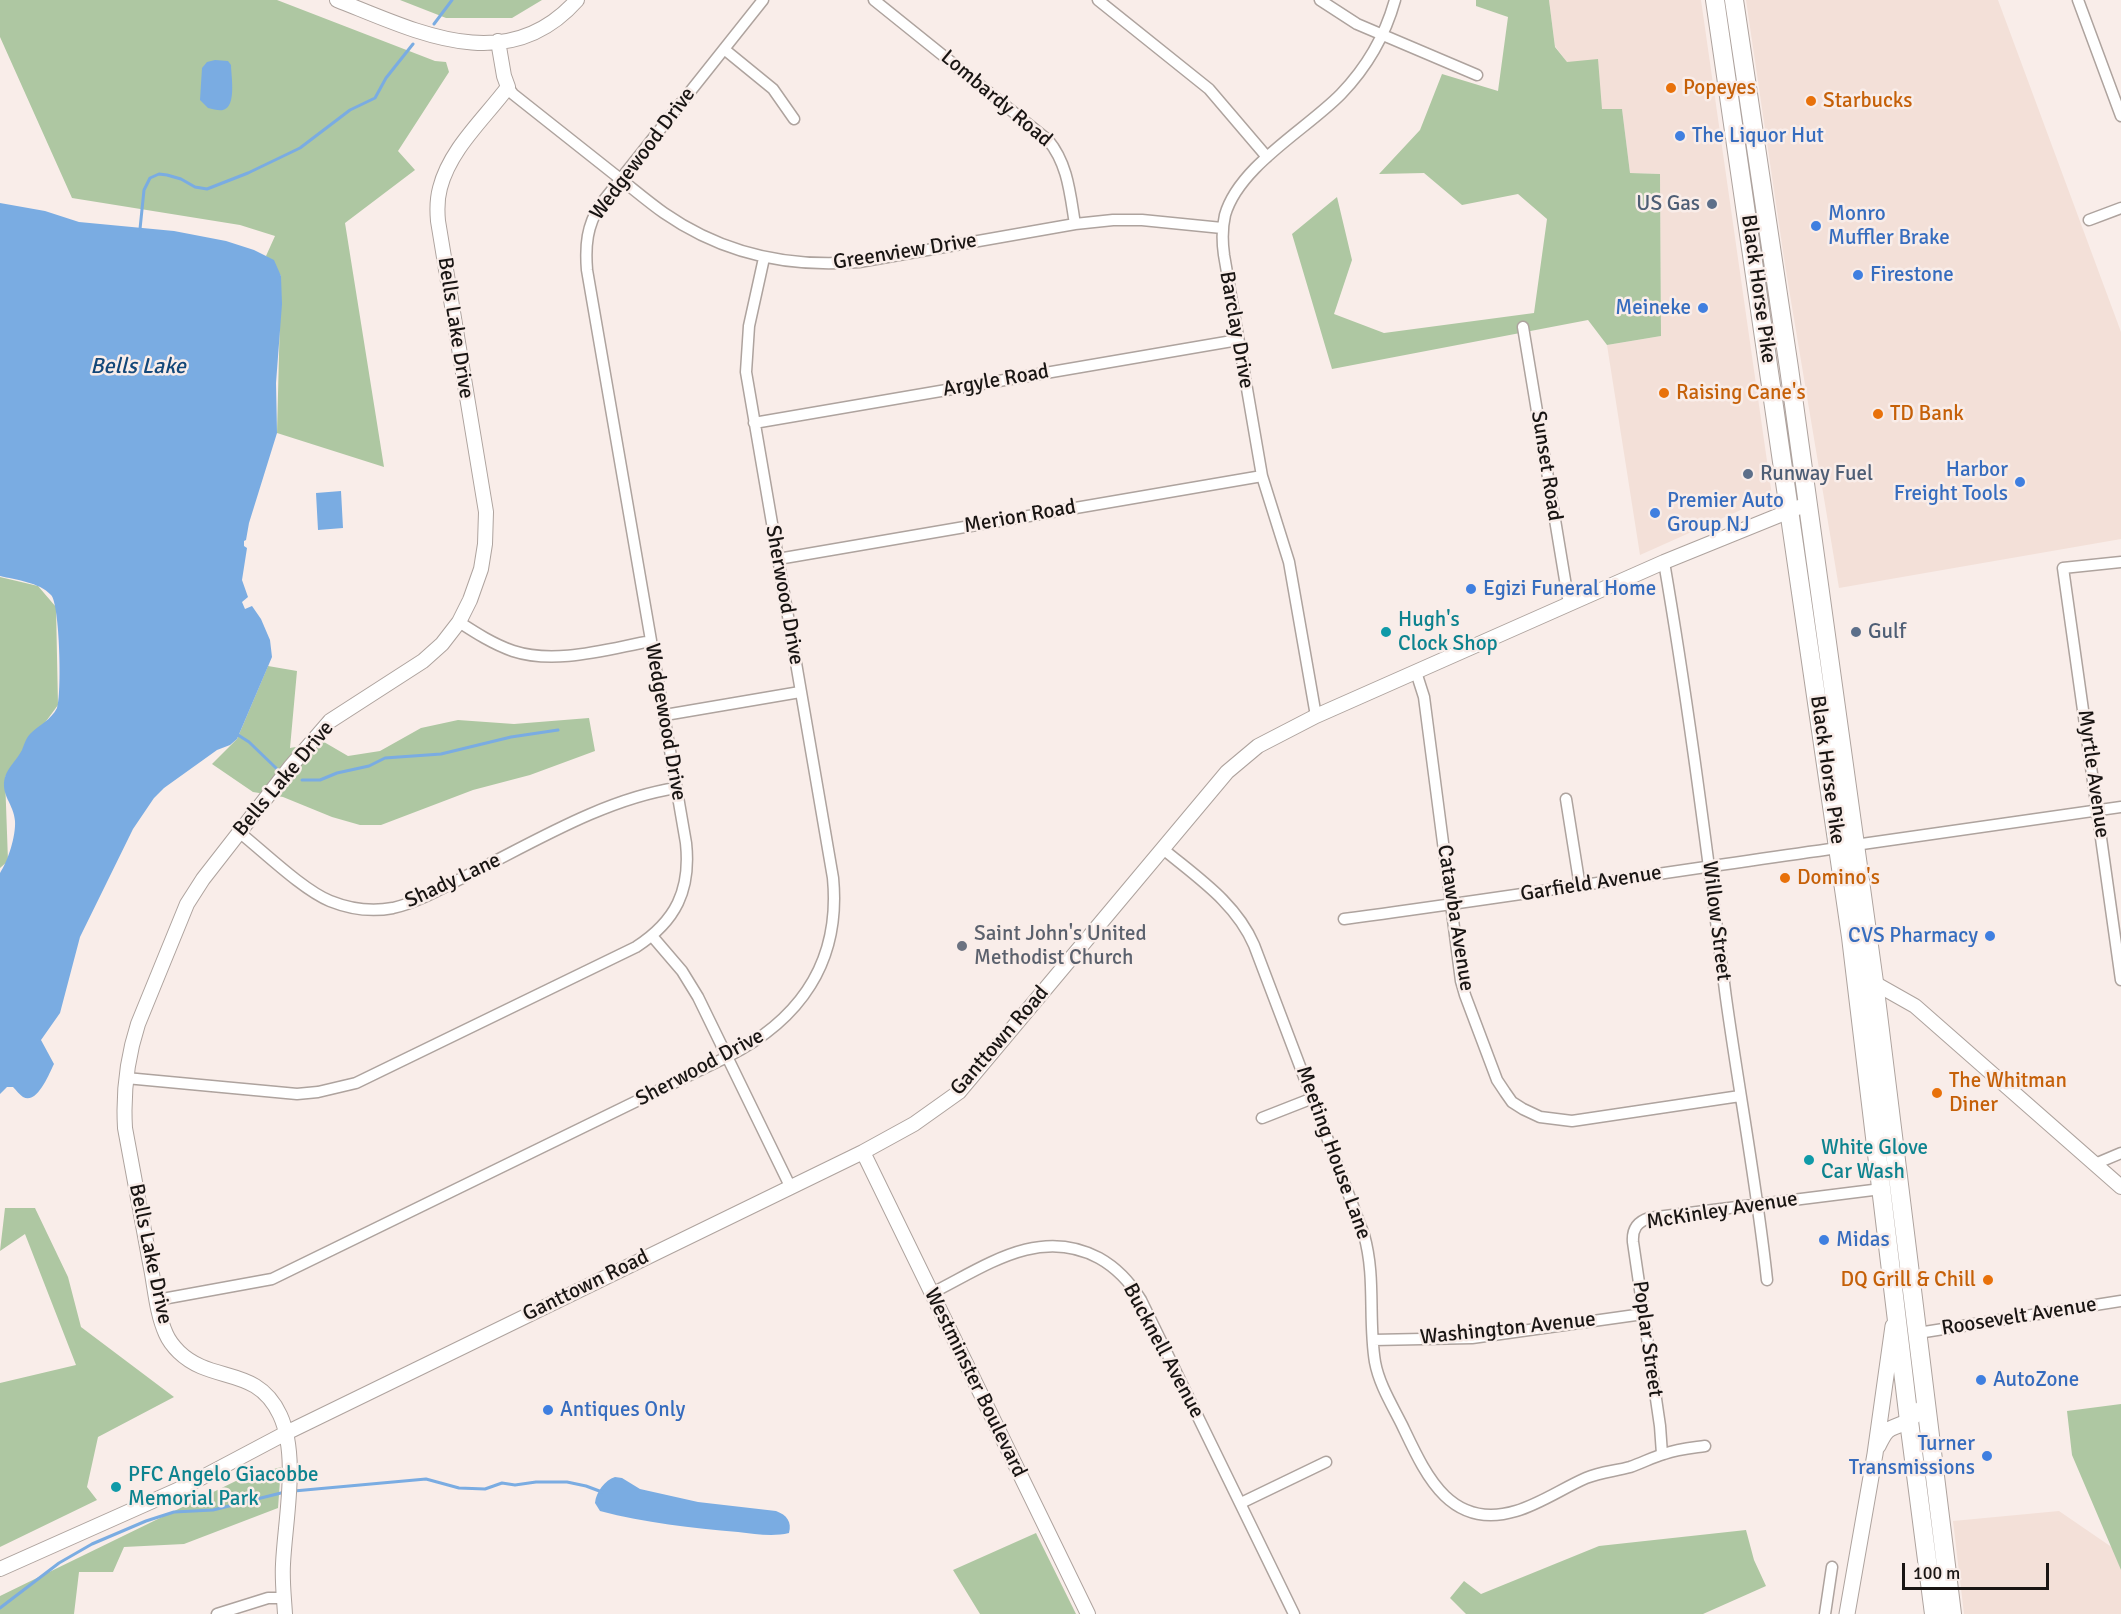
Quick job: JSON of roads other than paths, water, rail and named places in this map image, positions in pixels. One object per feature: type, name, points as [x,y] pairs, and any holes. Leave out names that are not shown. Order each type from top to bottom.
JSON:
[{"type":"highway","name":"Black Horse Pike","points":[[1715,0],[1790,511],[1847,847],[1874,982],[1952,1614]]},
{"type":"highway","points":[[1724,0],[1734,59],[1743,65]]},
{"type":"highway","name":"Black Horse Pike","points":[[1734,0],[1807,504],[1847,847],[1856,976],[1934,1614]]},
{"type":"main road","points":[[1847,1614],[1875,1454],[1896,1311]]},
{"type":"main road","points":[[1875,1454],[1887,1431],[1893,1426],[1909,1421],[1926,1404]]},
{"type":"street","points":[[337,0],[439,39],[462,43],[498,41],[536,32],[564,13],[577,0]]},
{"type":"street","name":"Wedgewood Drive","points":[[126,1078],[290,1094],[308,1094],[345,1086],[364,1080],[616,957],[652,936],[662,927],[675,908],[687,876],[686,843],[586,258],[587,236],[593,216],[620,179],[763,0]]},
{"type":"street","name":"Lombardy Road","points":[[874,0],[1048,140],[1061,157],[1065,168],[1075,224]]},
{"type":"street","points":[[1098,0],[1209,89],[1267,157]]},
{"type":"street","points":[[1320,0],[1357,24],[1478,75]]},
{"type":"street","name":"Barclay Drive","points":[[1317,716],[1289,562],[1262,476],[1224,255],[1222,228],[1234,195],[1267,157],[1339,97],[1369,60],[1382,35],[1395,0]]},
{"type":"street","points":[[2078,0],[2121,116]]},
{"type":"street","points":[[498,41],[508,87]]},
{"type":"street","points":[[724,49],[764,79],[794,119]]},
{"type":"street","name":"Greenview Drive","points":[[508,87],[513,94],[662,212],[685,227],[730,248],[764,258],[832,265],[1075,224],[1128,219],[1222,228]]},
{"type":"street","name":"Bells Lake Drive","points":[[285,1614],[283,1567],[289,1483],[286,1433],[281,1416],[262,1389],[243,1380],[204,1368],[180,1353],[166,1334],[157,1300],[125,1128],[126,1078],[138,1024],[187,904],[203,879],[330,721],[423,662],[442,644],[459,622],[470,600],[481,569],[485,544],[486,512],[437,205],[442,180],[453,159],[508,87]]},
{"type":"street","points":[[2089,220],[2121,208]]},
{"type":"street","name":"Sherwood Drive","points":[[157,1300],[272,1279],[727,1057],[761,1038],[785,1018],[796,1006],[818,971],[830,935],[835,905],[833,878],[746,381],[745,359],[749,326],[764,258]]},
{"type":"street","name":"Sunset Road","points":[[1523,327],[1569,604]]},
{"type":"street","name":"Argyle Road","points":[[754,423],[1238,340]]},
{"type":"street","name":"Merion Road","points":[[778,558],[1262,476]]},
{"type":"street","name":"Ganttown Road","points":[[0,1569],[184,1487],[286,1433],[863,1152],[914,1124],[959,1092],[1227,772],[1258,746],[1317,716],[1664,562],[1807,504]]},
{"type":"street","name":"Willow Street","points":[[1664,562],[1680,654],[1767,1280]]},
{"type":"street","name":"Myrtle Avenue","points":[[2121,562],[2063,568],[2121,980]]},
{"type":"street","points":[[459,622],[502,647],[536,656],[566,656],[651,641]]},
{"type":"street","name":"Catawba Avenue","points":[[1416,672],[1424,697],[1465,995],[1497,1080],[1512,1102],[1540,1117],[1572,1121],[1740,1096]]},
{"type":"street","points":[[665,716],[800,692]]},
{"type":"street","name":"Shady Lane","points":[[239,832],[311,890],[327,899],[365,909],[390,908],[427,895],[594,813],[651,792],[677,788]]},
{"type":"street","points":[[1566,799],[1580,886]]},
{"type":"street","name":"Garfield Avenue","points":[[1344,919],[2121,807]]},
{"type":"street","name":"Meeting House Lane","points":[[1163,849],[1223,899],[1241,920],[1258,954],[1367,1244],[1371,1272],[1373,1340],[1381,1382],[1424,1471],[1441,1494],[1468,1510],[1487,1514],[1514,1512],[1589,1477],[1629,1467],[1662,1454],[1705,1446]]},
{"type":"street","points":[[652,936],[688,980],[790,1186]]},
{"type":"street","points":[[1856,976],[1874,982],[1915,1006],[2121,1187]]},
{"type":"street","points":[[1262,1118],[1313,1098]]},
{"type":"street","name":"Westminster Boulevard","points":[[863,1152],[1088,1614]]},
{"type":"street","points":[[2095,1164],[2121,1153]]},
{"type":"street","name":"McKinley Avenue","points":[[1636,1225],[1649,1218],[1881,1189]]},
{"type":"street","name":"Poplar Street","points":[[1636,1225],[1633,1242],[1660,1426],[1662,1454]]},
{"type":"street","name":"Bucknell Avenue","points":[[932,1293],[1007,1256],[1041,1246],[1072,1247],[1114,1267],[1130,1283],[1141,1300],[1294,1614]]},
{"type":"street","name":"Roosevelt Avenue","points":[[1918,1333],[2121,1301]]},
{"type":"street","name":"Washington Avenue","points":[[1373,1340],[1483,1337],[1643,1314]]},
{"type":"street","points":[[1241,1503],[1326,1462]]},
{"type":"street","points":[[1825,1614],[1832,1567]]},
{"type":"street","points":[[217,1614],[268,1598],[284,1598]]},
{"type":"water","points":[[228,61],[231,65],[232,97],[227,108],[221,110],[208,108],[200,100],[202,68],[207,62]]},
{"type":"water","name":"Bells Lake","points":[[0,203],[45,211],[79,222],[174,231],[226,241],[254,250],[274,260],[281,276],[282,304],[276,383],[277,433],[244,541],[244,546],[247,548],[242,580],[248,597],[242,602],[245,609],[252,606],[261,619],[270,640],[272,657],[237,739],[230,745],[217,750],[164,788],[154,798],[133,829],[80,937],[60,1013],[41,1040],[54,1064],[38,1093],[28,1098],[23,1097],[13,1087],[7,1087],[0,1094],[0,873],[11,848],[15,827],[14,815],[4,783],[6,773],[20,754],[29,736],[57,708],[59,650],[56,615],[51,595],[34,584],[0,576]]},
{"type":"water","points":[[341,491],[343,528],[318,530],[316,493]]},
{"type":"water","points":[[615,1477],[622,1478],[640,1489],[698,1502],[776,1511],[788,1519],[789,1533],[764,1535],[686,1527],[600,1511],[595,1503],[597,1495],[605,1484]]},
{"type":"waterway","points":[[434,24],[452,0]]},
{"type":"waterway","points":[[140,229],[144,190],[150,178],[159,174],[167,175],[181,179],[195,187],[207,189],[248,173],[300,148],[350,110],[375,98],[386,78],[413,44]]},
{"type":"waterway","points":[[302,780],[320,780],[337,773],[369,766],[385,758],[441,754],[511,737],[558,730]]},
{"type":"waterway","points":[[235,733],[249,742],[276,768]]},
{"type":"waterway","points":[[294,1491],[426,1479],[459,1488],[485,1489],[502,1483],[515,1485],[567,1482],[602,1492]]},
{"type":"waterway","points":[[0,1608],[59,1563],[92,1544],[146,1521],[174,1512],[213,1510],[285,1492]]},
{"type":"place","name":"Popeyes","points":[[1671,88]]},
{"type":"place","name":"Starbucks","points":[[1811,101]]},
{"type":"place","name":"The Liquor Hut","points":[[1680,136]]},
{"type":"place","name":"US Gas","points":[[1712,204]]},
{"type":"place","name":"Monro Muffler Brake","points":[[1816,226]]},
{"type":"place","name":"Firestone","points":[[1858,275]]},
{"type":"place","name":"Meineke","points":[[1703,308]]},
{"type":"place","name":"Raising Cane's","points":[[1664,393]]},
{"type":"place","name":"TD Bank","points":[[1878,414]]},
{"type":"place","name":"Runway Fuel","points":[[1748,474]]},
{"type":"place","name":"Harbor Freight Tools","points":[[2020,482]]},
{"type":"place","name":"Premier Auto Group NJ","points":[[1655,513]]},
{"type":"place","name":"Egizi Funeral Home","points":[[1471,589]]},
{"type":"place","name":"Hugh's Clock Shop","points":[[1386,632]]},
{"type":"place","name":"Gulf","points":[[1856,632]]},
{"type":"place","name":"Domino's","points":[[1785,878]]},
{"type":"place","name":"CVS Pharmacy","points":[[1990,936]]},
{"type":"place","name":"Saint John's United Methodist Church","points":[[962,946]]},
{"type":"place","name":"The Whitman Diner","points":[[1937,1093]]},
{"type":"place","name":"White Glove Car Wash","points":[[1809,1160]]},
{"type":"place","name":"Midas","points":[[1824,1240]]},
{"type":"place","name":"DQ Grill & Chill","points":[[1988,1280]]},
{"type":"place","name":"AutoZone","points":[[1981,1380]]},
{"type":"place","name":"Antiques Only","points":[[548,1410]]},
{"type":"place","name":"Turner Transmissions","points":[[1987,1456]]},
{"type":"place","name":"PFC Angelo Giacobbe Memorial Park","points":[[116,1487]]}]
